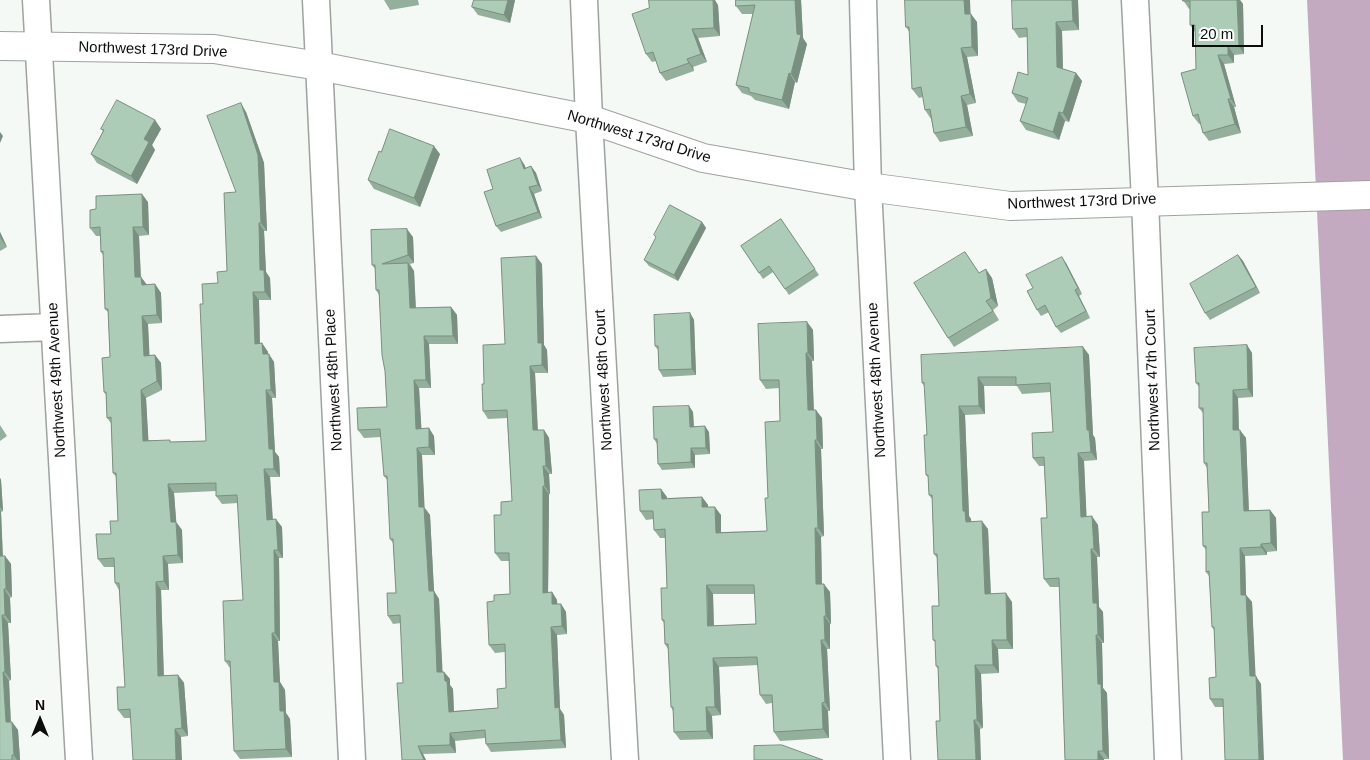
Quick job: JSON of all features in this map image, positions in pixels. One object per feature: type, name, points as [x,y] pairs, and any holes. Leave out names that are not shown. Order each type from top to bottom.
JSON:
[{"type":"street","name":"Northwest 49th Avenue","points":[[36,0],[79,760]]},
{"type":"street","name":"Northwest 48th Place","points":[[316,0],[352,760]]},
{"type":"street","name":"Northwest 48th Court","points":[[584,0],[589,119],[626,760]]},
{"type":"street","name":"Northwest 48th Avenue","points":[[863,0],[868,187],[897,760]]},
{"type":"street","name":"Northwest 47th Court","points":[[1135,0],[1168,760]]},
{"type":"street","name":"Northwest 173rd Drive","points":[[0,46],[214,49],[319,66],[589,119],[703,158],[868,187],[1010,206],[1370,195]]},
{"type":"street","points":[[0,328],[54,327]]},
{"type":"shaded area","points":[[1307,0],[1370,0],[1370,760],[1343,760]]},
{"type":"building","points":[[474,0],[508,0],[504,15],[472,7]]},
{"type":"building","points":[[649,0],[713,0],[714,28],[692,29],[701,54],[687,59],[689,63],[660,73],[653,52],[646,54],[632,14],[649,8]]},
{"type":"building","points":[[736,0],[795,0],[797,34],[801,35],[782,100],[749,92],[749,88],[736,85],[755,5],[736,6]]},
{"type":"building","points":[[905,0],[964,0],[965,14],[971,14],[972,47],[961,48],[970,94],[961,96],[966,127],[934,133],[930,109],[925,110],[921,87],[912,89],[909,27],[906,27]]},
{"type":"building","points":[[1012,0],[1072,0],[1073,21],[1056,22],[1057,67],[1076,73],[1063,113],[1059,112],[1053,132],[1020,121],[1028,98],[1012,93],[1018,72],[1028,75],[1027,28],[1013,29]]},
{"type":"building","points":[[1183,0],[1237,0],[1239,46],[1228,46],[1228,55],[1218,55],[1231,99],[1228,99],[1235,124],[1203,133],[1198,114],[1193,116],[1181,73],[1196,69],[1195,25],[1190,25],[1190,1]]},
{"type":"building","points":[[117,100],[155,120],[144,139],[149,142],[131,176],[91,154],[104,130],[101,129]]},
{"type":"building","points":[[241,103],[258,155],[261,223],[259,223],[260,270],[264,270],[265,292],[253,292],[255,344],[262,343],[263,354],[269,354],[271,390],[266,390],[269,449],[273,449],[274,469],[264,469],[267,520],[276,519],[278,550],[274,550],[275,633],[272,633],[274,682],[279,682],[280,711],[284,711],[286,749],[234,751],[230,661],[225,661],[223,601],[243,600],[237,495],[216,496],[216,483],[168,484],[171,522],[176,522],[178,555],[163,556],[164,581],[156,582],[158,676],[178,675],[182,728],[175,729],[176,760],[133,760],[130,709],[118,710],[117,687],[125,687],[119,583],[115,583],[114,558],[98,559],[96,534],[111,534],[110,521],[118,521],[116,473],[113,473],[111,417],[107,418],[102,358],[110,357],[108,309],[105,309],[103,251],[101,252],[100,227],[90,228],[90,210],[96,209],[96,196],[142,194],[143,227],[133,227],[135,277],[141,277],[142,285],[155,284],[157,315],[142,316],[144,356],[155,355],[157,381],[141,390],[143,441],[206,441],[200,304],[203,304],[202,284],[218,283],[217,272],[227,271],[224,193],[236,192],[207,116]]},
{"type":"building","points":[[390,129],[434,146],[414,198],[368,180]]},
{"type":"building","points":[[520,158],[524,169],[531,166],[538,185],[529,187],[538,212],[496,226],[484,192],[493,189],[487,170]]},
{"type":"building","points":[[670,205],[702,222],[674,275],[644,260],[656,237],[654,235]]},
{"type":"building","points":[[781,219],[815,269],[785,289],[769,266],[759,273],[741,246]]},
{"type":"building","points":[[407,229],[408,255],[382,264],[408,263],[410,308],[451,307],[453,336],[424,336],[426,380],[414,380],[416,429],[429,428],[429,447],[417,448],[419,507],[424,507],[429,591],[434,591],[437,672],[444,672],[445,681],[447,681],[449,712],[498,708],[497,689],[506,688],[505,644],[489,645],[487,602],[494,601],[494,595],[510,594],[509,553],[495,553],[494,515],[501,515],[501,502],[512,501],[507,410],[483,411],[483,345],[505,344],[501,258],[536,256],[538,343],[542,343],[542,365],[530,366],[533,430],[544,430],[546,466],[543,466],[545,486],[543,486],[543,593],[552,592],[552,604],[561,604],[562,626],[551,627],[555,708],[559,707],[561,740],[486,744],[485,730],[450,733],[450,745],[418,746],[424,760],[402,760],[397,683],[403,683],[400,615],[388,616],[387,593],[396,593],[393,539],[390,539],[387,476],[384,476],[380,429],[358,430],[357,408],[387,407],[379,290],[376,290],[375,265],[372,265],[371,230]]},
{"type":"building","points":[[965,252],[979,273],[986,269],[991,298],[986,301],[993,311],[948,338],[914,283]]},
{"type":"building","points":[[1238,255],[1256,287],[1205,313],[1190,284]]},
{"type":"building","points":[[1062,257],[1078,288],[1075,290],[1086,311],[1056,327],[1045,305],[1037,310],[1027,291],[1033,288],[1026,275]]},
{"type":"building","points":[[690,313],[692,369],[659,370],[658,346],[655,346],[654,315]]},
{"type":"building","points":[[807,322],[808,410],[816,410],[817,440],[815,440],[818,528],[815,528],[816,584],[824,584],[826,616],[824,616],[825,640],[821,640],[825,702],[822,703],[823,729],[774,732],[772,695],[760,695],[757,657],[713,658],[715,707],[706,707],[707,731],[674,732],[668,644],[665,644],[664,620],[662,620],[661,588],[667,588],[665,529],[654,530],[653,511],[640,511],[639,490],[661,489],[662,499],[702,497],[702,507],[715,507],[716,533],[767,531],[765,498],[768,498],[765,422],[780,421],[779,380],[760,380],[758,324]],"holes":[[[707,585],[754,585],[756,624],[708,626]]]},
{"type":"building","points":[[1247,345],[1248,389],[1233,390],[1233,430],[1240,430],[1244,511],[1270,510],[1271,543],[1261,544],[1261,547],[1240,548],[1241,595],[1246,595],[1250,676],[1256,676],[1259,760],[1225,760],[1223,699],[1210,699],[1209,678],[1216,677],[1209,571],[1206,572],[1206,546],[1203,546],[1202,512],[1209,512],[1207,463],[1204,463],[1203,408],[1199,408],[1199,383],[1196,383],[1194,348]]},
{"type":"building","points":[[1083,347],[1087,430],[1089,430],[1091,452],[1078,453],[1081,517],[1092,516],[1094,549],[1091,549],[1093,603],[1097,603],[1098,635],[1096,635],[1098,684],[1101,684],[1103,751],[1098,751],[1098,760],[1065,760],[1059,578],[1044,579],[1041,518],[1047,518],[1044,457],[1033,458],[1032,433],[1053,432],[1050,383],[1016,385],[1016,377],[978,377],[979,406],[959,406],[963,511],[965,511],[966,522],[982,521],[985,594],[1006,593],[1007,640],[992,640],[993,665],[975,665],[977,720],[974,720],[976,760],[938,760],[936,721],[940,721],[938,666],[936,666],[935,640],[933,640],[932,606],[939,606],[937,554],[934,554],[932,495],[929,495],[928,475],[926,475],[924,435],[927,435],[921,355]]},
{"type":"building","points":[[689,406],[690,427],[705,426],[706,448],[691,448],[691,462],[658,464],[657,439],[654,439],[653,407]]},
{"type":"building","points":[[0,556],[5,556],[5,615],[2,615],[5,672],[3,672],[6,722],[12,722],[14,755],[12,755],[12,760],[0,760]]},
{"type":"building","points":[[782,745],[823,760],[754,760],[754,746]]}]
